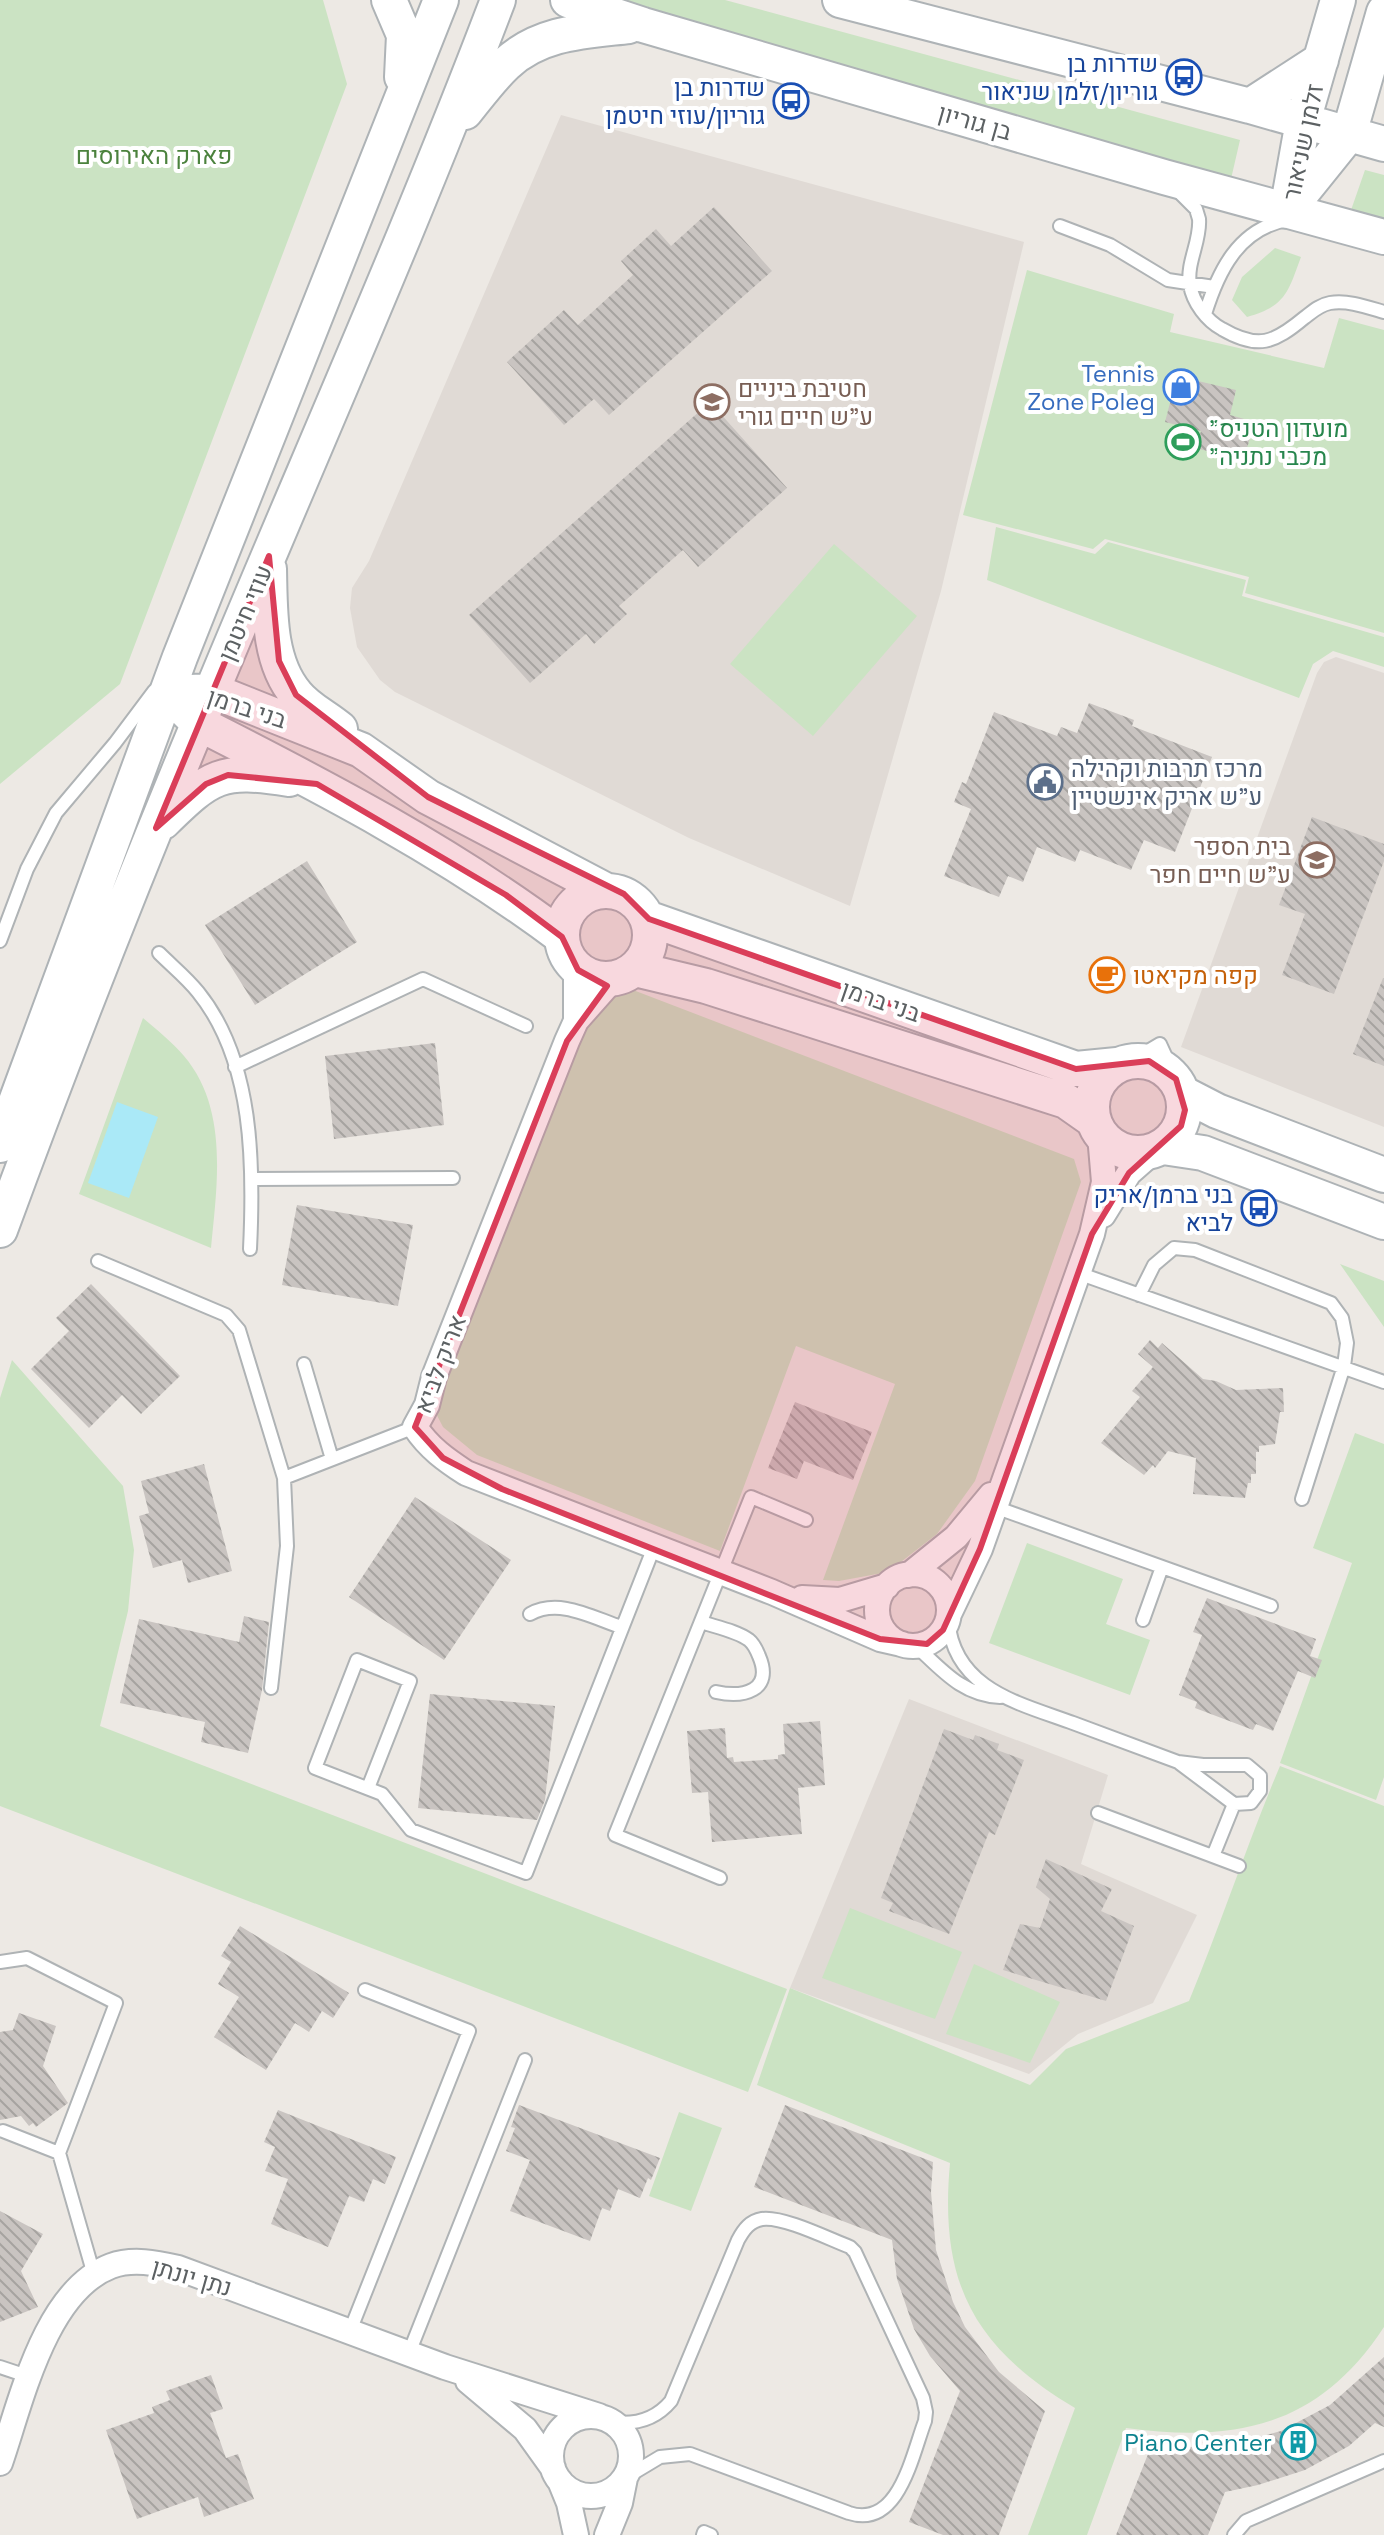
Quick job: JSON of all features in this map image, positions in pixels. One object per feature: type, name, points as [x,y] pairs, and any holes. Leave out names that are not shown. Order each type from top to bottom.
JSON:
[{"type":"street","points":[[389,0],[404,35],[402,95]]},
{"type":"street","name":"עוזי חיטמן","points":[[0,1145],[166,692],[441,0]]},
{"type":"street","name":"עוזי חיטמן","points":[[0,1230],[51,1090],[198,723],[447,134],[498,0]]},
{"type":"street","name":"בן גוריון","points":[[568,0],[643,25],[1164,177],[1384,237]]},
{"type":"street","points":[[840,0],[1250,106],[1384,144]]},
{"type":"street","name":"זלמן שניאור","points":[[1296,213],[1303,121],[1338,0]]},
{"type":"street","name":"זלמן שניאור","points":[[1296,213],[1349,134],[1384,12]]},
{"type":"street","points":[[447,134],[505,64],[524,49],[548,38],[575,32],[643,25]]},
{"type":"street","points":[[1250,106],[1321,60]]},
{"type":"street","points":[[1364,82],[1384,125]]},
{"type":"street","points":[[269,556],[270,613],[285,677],[309,708],[327,718],[402,780]]},
{"type":"street","name":"בני ברמן","points":[[166,692],[213,691],[361,750],[428,797],[607,891]]},
{"type":"street","name":"בני ברמן","points":[[166,692],[198,723],[317,784],[506,895],[569,952]]},
{"type":"street","points":[[156,828],[206,784],[228,775],[251,773],[317,784]]},
{"type":"street","points":[[607,891],[624,894],[637,903],[647,918],[649,944],[644,958],[624,973],[592,977],[569,952],[565,918],[572,906],[583,897],[607,891]]},
{"type":"street","name":"בני ברמן","points":[[647,918],[1076,1069],[1125,1063]]},
{"type":"street","name":"אריק לביא","points":[[569,952],[576,1021]]},
{"type":"street","name":"בני ברמן","points":[[624,973],[706,986],[1066,1101],[1097,1127]]},
{"type":"street","name":"אריק לביא","points":[[624,973],[576,1021],[434,1377],[427,1405],[415,1427],[434,1450],[466,1473],[772,1592],[880,1639],[909,1645]]},
{"type":"street","points":[[1384,1175],[1217,1111],[1180,1087],[1164,1067],[1149,1061],[1125,1063],[1104,1075],[1095,1088],[1092,1104],[1097,1127],[1112,1146],[1139,1154],[1158,1149],[1203,1153],[1384,1222]]},
{"type":"street","points":[[1158,1149],[1181,1126],[1185,1110],[1180,1087]]},
{"type":"street","name":"אריק לביא","points":[[948,1617],[980,1549],[990,1506],[1009,1466],[1092,1234],[1104,1182],[1097,1127]]},
{"type":"street","name":"אריק לביא","points":[[1092,1234],[1129,1173],[1158,1149]]},
{"type":"street","name":"אריק לביא","points":[[772,1592],[817,1600],[840,1600],[864,1595],[898,1580],[956,1537],[990,1506]]},
{"type":"street","points":[[919,1575],[939,1585],[949,1603],[948,1617],[936,1638],[909,1645],[883,1630],[878,1619],[881,1595],[898,1580],[919,1575]]},
{"type":"street","name":"נתן יונתן","points":[[0,2463],[53,2320],[81,2284],[113,2265],[133,2262],[178,2268],[445,2367],[606,2419]]},
{"type":"street","name":"נתן יונתן","points":[[445,2367],[494,2400],[525,2429],[556,2475],[569,2503],[576,2535]]},
{"type":"street","points":[[607,2535],[620,2503],[631,2462],[631,2448],[623,2431],[606,2419],[585,2416],[561,2430],[551,2455],[556,2475],[570,2490],[583,2496],[603,2495],[616,2488],[625,2478]]},
{"type":"lane","points":[[1164,177],[1196,209],[1199,219],[1189,283],[1196,301],[1215,325],[1251,342],[1269,341],[1285,335],[1318,306],[1346,302],[1384,312]]},
{"type":"lane","points":[[1205,314],[1222,267],[1249,237],[1296,213]]},
{"type":"lane","points":[[1060,226],[1110,245],[1168,280],[1214,287]]},
{"type":"lane","points":[[0,941],[27,869],[56,813],[115,743],[180,657]]},
{"type":"lane","points":[[159,953],[199,993],[226,1038],[235,1067],[248,1130],[252,1179],[250,1249]]},
{"type":"lane","points":[[235,1067],[423,979],[526,1026]]},
{"type":"lane","points":[[252,1179],[453,1178]]},
{"type":"lane","points":[[1139,1295],[1154,1265],[1174,1248],[1195,1250],[1331,1303],[1342,1318],[1347,1343],[1344,1366],[1302,1499]]},
{"type":"lane","points":[[98,1261],[226,1315],[239,1330],[284,1478],[287,1546],[271,1688]]},
{"type":"lane","points":[[1078,1273],[1384,1382]]},
{"type":"lane","points":[[304,1364],[332,1459]]},
{"type":"lane","points":[[284,1478],[415,1427]]},
{"type":"lane","points":[[720,1878],[615,1835],[751,1497],[806,1520]]},
{"type":"lane","points":[[990,1506],[1271,1606]]},
{"type":"lane","points":[[368,1788],[410,1681],[357,1660],[315,1768],[382,1794],[411,1830],[526,1873],[654,1547]]},
{"type":"lane","points":[[1143,1620],[1162,1567]]},
{"type":"lane","points":[[530,1614],[542,1607],[555,1606],[621,1627]]},
{"type":"lane","points":[[948,1617],[951,1641],[958,1657],[977,1678],[1003,1697]]},
{"type":"lane","points":[[701,1622],[749,1640],[762,1664],[758,1687],[750,1693],[738,1696],[716,1692]]},
{"type":"lane","points":[[909,1645],[958,1684],[977,1694],[1003,1697],[1178,1762],[1236,1764],[1255,1770],[1262,1783],[1256,1798],[1243,1805],[1234,1804],[1178,1762]]},
{"type":"lane","points":[[1213,1856],[1234,1804]]},
{"type":"lane","points":[[1098,1813],[1239,1866]]},
{"type":"lane","points":[[0,1962],[27,1958],[116,2003],[59,2153],[94,2275]]},
{"type":"lane","points":[[350,2331],[469,2031],[365,1990]]},
{"type":"lane","points":[[409,2353],[525,2060]]},
{"type":"lane","points":[[3,2131],[59,2153]]},
{"type":"lane","points":[[606,2419],[626,2424],[648,2419],[671,2401],[738,2240],[748,2225],[764,2219],[778,2220],[850,2247],[855,2252],[923,2398],[926,2412],[895,2496],[885,2509],[873,2516],[849,2513],[690,2454],[660,2457],[625,2478]]},
{"type":"lane","points":[[0,2367],[30,2377]]},
{"type":"lane","points":[[1234,2535],[1246,2521],[1384,2461]]},
{"type":"lane","points":[[703,2535],[704,2532],[711,2535]]},
{"type":"highlighted area","points":[[269,556],[279,661],[296,695],[428,797],[624,894],[649,919],[1076,1069],[1149,1061],[1176,1079],[1185,1110],[1181,1126],[1129,1173],[1092,1234],[980,1549],[943,1630],[927,1644],[880,1639],[502,1489],[443,1458],[415,1427],[567,1041],[607,986],[578,970],[562,937],[506,895],[317,784],[228,775],[206,784],[156,828]]},
{"type":"shaded area","name":"חטיבת ביניים ע\"ש חיים גורי","points":[[561,115],[1024,242],[941,591],[850,906],[689,838],[395,692],[380,680],[357,647],[350,608],[352,588],[369,561]]},
{"type":"shaded area","name":"בית הספר ע\"ש חיים חפר","points":[[1336,657],[1384,673],[1384,1127],[1181,1047],[1317,673],[1324,662]]},
{"type":"shaded area","points":[[909,1699],[1108,1775],[1081,1864],[1197,1915],[1153,2003],[1078,2034],[1029,2074],[790,1988]]},
{"type":"green space","name":"פארק האירוסים","points":[[0,0],[323,0],[347,84],[120,684],[0,784]]},
{"type":"green space","points":[[601,0],[725,0],[1240,140],[1231,179]]},
{"type":"green space","points":[[1365,170],[1384,175],[1384,222],[1350,213]]},
{"type":"green space","points":[[1275,248],[1301,257],[1293,280],[1278,302],[1247,317],[1232,300],[1242,277]]},
{"type":"green space","name":"\"מועדון הטניס \"מכבי נתניה","points":[[1027,270],[1174,314],[1170,332],[1324,368],[1339,318],[1384,330],[1384,633],[1245,593],[1249,577],[1105,539],[1093,549],[963,515]]},
{"type":"green space","points":[[996,527],[1095,554],[1108,542],[1246,580],[1242,596],[1384,637],[1384,667],[1333,651],[1313,664],[1299,698],[987,580]]},
{"type":"green space","points":[[834,544],[917,616],[813,736],[730,664]]},
{"type":"green space","points":[[607,980],[1074,1159],[1081,1182],[975,1481],[937,1534],[888,1572],[839,1581],[823,1580],[895,1384],[796,1346],[720,1551],[477,1455],[443,1427],[429,1400],[432,1369]]},
{"type":"green space","points":[[143,1018],[184,1056],[208,1100],[217,1148],[211,1248],[79,1194]]},
{"type":"green space","points":[[1340,1264],[1384,1281],[1384,1327]]},
{"type":"green space","points":[[12,1360],[123,1486],[134,1550],[128,1611],[100,1726],[787,1989],[748,2092],[0,1806],[0,1398]]},
{"type":"green space","points":[[1355,1433],[1384,1444],[1384,1777],[1376,1800],[1280,1763],[1352,1563],[1313,1548]]},
{"type":"green space","points":[[1027,1543],[1123,1579],[1106,1624],[1150,1640],[1130,1695],[989,1643]]},
{"type":"green space","points":[[1280,1766],[1384,1806],[1384,2327],[1359,2360],[1332,2387],[1303,2406],[1272,2420],[1239,2429],[1204,2432],[1126,2428],[1087,2535],[1028,2535],[1075,2408],[1011,2361],[988,2335],[970,2307],[958,2277],[951,2243],[948,2205],[950,2163],[757,2085],[790,1988],[1030,2085],[1066,2049],[1189,2001]]},
{"type":"green space","points":[[850,1908],[962,1952],[935,2019],[822,1978]]},
{"type":"green space","points":[[974,1964],[1060,2002],[1030,2063],[946,2034]]},
{"type":"green space","points":[[679,2112],[722,2128],[691,2211],[649,2196]]},
{"type":"water","points":[[117,1102],[158,1117],[129,1198],[88,1183]]},
{"type":"building","points":[[714,207],[772,271],[609,415],[594,399],[564,425],[507,362],[564,310],[578,325],[633,275],[621,261],[656,229],[671,246]]},
{"type":"building","points":[[1177,376],[1236,390],[1230,415],[1255,422],[1243,461],[1196,448],[1201,431],[1165,422]]},
{"type":"building","points":[[710,402],[787,488],[698,567],[683,550],[619,606],[627,614],[594,644],[586,634],[530,683],[469,615]]},
{"type":"building","points":[[1089,703],[1134,720],[1132,726],[1212,757],[1175,852],[1144,840],[1131,870],[1080,850],[1075,862],[1037,847],[1023,882],[1008,876],[999,897],[944,876],[971,809],[954,802],[962,782],[966,784],[994,712],[1057,736],[1061,727],[1077,733]]},
{"type":"building","points":[[1312,817],[1384,844],[1384,861],[1334,994],[1282,975],[1305,914],[1279,905]]},
{"type":"building","points":[[307,861],[357,942],[255,1005],[205,925]]},
{"type":"building","points":[[1384,978],[1384,1066],[1353,1054]]},
{"type":"building","points":[[435,1043],[444,1125],[334,1139],[325,1056]]},
{"type":"building","points":[[297,1205],[413,1225],[398,1306],[282,1285]]},
{"type":"building","points":[[91,1284],[180,1376],[141,1414],[122,1395],[89,1428],[31,1369],[69,1331],[56,1318]]},
{"type":"building","points":[[1150,1340],[1158,1348],[1162,1343],[1203,1379],[1236,1390],[1283,1388],[1284,1412],[1280,1412],[1275,1444],[1259,1446],[1256,1474],[1251,1474],[1245,1498],[1193,1494],[1196,1458],[1168,1451],[1155,1468],[1153,1465],[1144,1475],[1101,1443],[1140,1397],[1132,1391],[1153,1367],[1138,1354]]},
{"type":"building","points":[[795,1402],[872,1432],[853,1480],[804,1461],[797,1479],[768,1468]]},
{"type":"building","points":[[204,1464],[232,1571],[188,1583],[182,1560],[153,1568],[139,1516],[149,1513],[141,1481]]},
{"type":"building","points":[[415,1497],[511,1560],[444,1660],[349,1597]]},
{"type":"building","points":[[1207,1598],[1316,1639],[1310,1656],[1322,1660],[1315,1678],[1298,1671],[1273,1731],[1256,1724],[1253,1730],[1195,1708],[1197,1702],[1179,1695],[1202,1635],[1193,1632]]},
{"type":"building","points":[[244,1616],[269,1622],[262,1690],[248,1753],[201,1742],[205,1722],[120,1703],[139,1619],[239,1642]]},
{"type":"building","points":[[430,1694],[555,1706],[545,1800],[537,1820],[418,1808]]},
{"type":"building","points":[[820,1721],[825,1785],[798,1788],[802,1834],[712,1842],[708,1792],[692,1793],[687,1731],[725,1728],[727,1758],[733,1757],[734,1762],[778,1759],[778,1755],[785,1754],[783,1724]]},
{"type":"building","points":[[944,1729],[973,1740],[975,1735],[999,1744],[997,1750],[1024,1760],[995,1835],[989,1832],[949,1934],[889,1911],[893,1903],[881,1898]]},
{"type":"building","points":[[1046,1859],[1112,1889],[1101,1911],[1134,1926],[1106,2001],[1003,1970],[1020,1924],[1040,1928],[1050,1899],[1036,1887]]},
{"type":"building","points":[[240,1926],[349,1993],[333,2018],[322,2011],[309,2032],[295,2023],[266,2070],[214,2037],[239,1997],[218,1984],[231,1962],[221,1956]]},
{"type":"building","points":[[19,2013],[56,2026],[43,2066],[68,2103],[36,2127],[33,2123],[29,2126],[21,2116],[0,2120],[0,2032],[13,2030]]},
{"type":"building","points":[[519,2105],[660,2158],[640,2198],[618,2189],[610,2211],[602,2208],[590,2241],[510,2211],[530,2160],[506,2151],[515,2128],[511,2127]]},
{"type":"building","points":[[785,2105],[933,2162],[931,2192],[936,2250],[953,2302],[965,2327],[999,2372],[1045,2411],[999,2535],[943,2535],[909,2522],[960,2391],[930,2356],[914,2329],[897,2279],[892,2240],[754,2187]]},
{"type":"building","points":[[278,2110],[396,2157],[385,2184],[373,2179],[364,2202],[349,2196],[328,2247],[271,2224],[288,2179],[265,2171],[275,2147],[264,2142]]},
{"type":"building","points":[[0,2211],[43,2234],[21,2271],[38,2307],[0,2322]]},
{"type":"building","name":"Piano Center","points":[[1384,2357],[1384,2427],[1375,2423],[1349,2446],[1305,2470],[1225,2492],[1208,2535],[1116,2535],[1150,2449],[1230,2445],[1281,2431],[1330,2405]]},
{"type":"building","points":[[211,2375],[223,2409],[210,2413],[226,2458],[238,2454],[254,2499],[204,2517],[198,2497],[137,2519],[106,2430],[154,2413],[152,2407],[170,2400],[166,2391]]},
{"type":"place","name":"שדרות בן גוריון/זלמן שניאור","points":[[1184,77]]},
{"type":"place","name":"שדרות בן גוריון/עוזי חיטמן","points":[[791,101]]},
{"type":"place","name":"Tennis Zone Poleg","points":[[1181,387]]},
{"type":"place","name":"חטיבת ביניים ע\"ש חיים גורי","points":[[712,402]]},
{"type":"place","name":"\"מועדון הטניס \"מכבי נתניה","points":[[1183,442]]},
{"type":"place","name":"מרכז תרבות וקהילה ע\"ש אריק אינשטיין","points":[[1045,782]]},
{"type":"place","name":"בית הספר ע\"ש חיים חפר","points":[[1317,860]]},
{"type":"place","name":"קפה מקיאטו","points":[[1107,975]]},
{"type":"place","name":"בני ברמן/אריק לביא","points":[[1259,1208]]},
{"type":"place","name":"Piano Center","points":[[1298,2442]]}]
